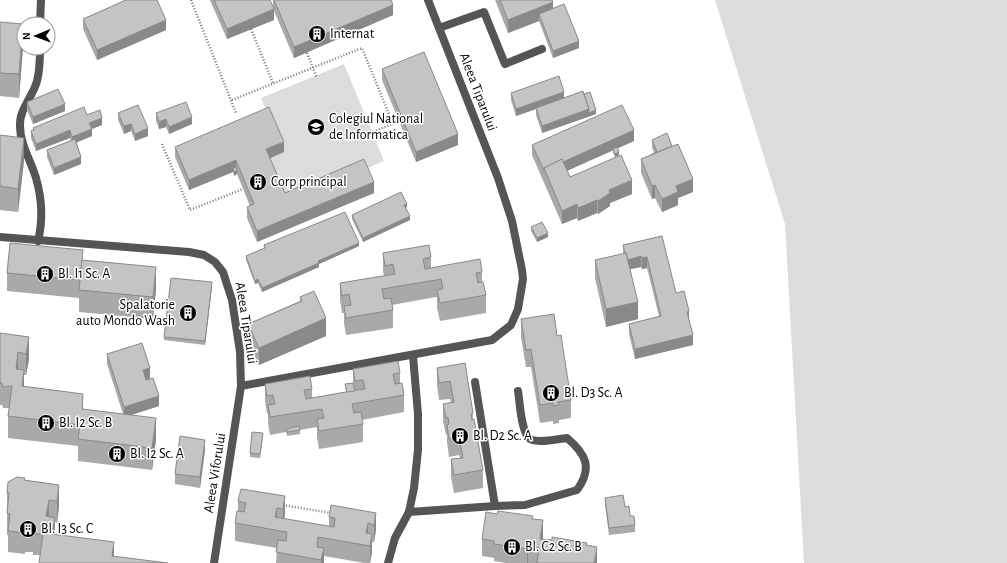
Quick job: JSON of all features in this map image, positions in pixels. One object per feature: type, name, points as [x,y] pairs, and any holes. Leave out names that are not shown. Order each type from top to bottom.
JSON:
[{"type":"street","points":[[40,0],[40,16]]},
{"type":"street","name":"Aleea Tiparului","points":[[0,237],[189,252],[204,255],[215,262],[223,272],[232,300],[240,352],[241,386],[413,356],[492,340],[510,325],[518,309],[523,279],[512,221],[498,178],[428,0]]},
{"type":"street","points":[[439,28],[484,12],[505,64],[542,49]]},
{"type":"street","points":[[38,241],[41,227],[39,192],[36,178],[20,134],[20,125],[21,114],[37,82],[39,56]]},
{"type":"street","points":[[388,563],[395,538],[409,512],[418,450],[418,414],[413,356]]},
{"type":"street","points":[[475,382],[495,506]]},
{"type":"street","name":"Aleea Viforului","points":[[214,563],[241,386]]},
{"type":"street","points":[[409,512],[525,505],[577,490],[586,475],[587,466],[582,455],[577,447],[567,438],[533,441],[528,438],[524,432],[518,391]]},
{"type":"path","points":[[191,0],[236,113]]},
{"type":"path","points":[[251,29],[273,83]]},
{"type":"path","points":[[232,100],[362,48],[393,124]]},
{"type":"path","points":[[307,53],[317,78]]},
{"type":"path","points":[[368,134],[399,122]]},
{"type":"path","points":[[162,144],[190,210],[243,189]]},
{"type":"path","points":[[279,504],[332,513]]},
{"type":"shaded area","points":[[715,0],[1007,0],[1007,563],[804,563],[785,224]]},
{"type":"shaded area","points":[[344,64],[384,161],[285,203],[266,160],[269,118],[261,98]]},
{"type":"building","points":[[126,0],[157,0],[166,20],[97,50],[83,19]]},
{"type":"building","points":[[214,0],[270,0],[274,9],[227,29]]},
{"type":"building","name":"Internat","points":[[274,0],[391,0],[393,5],[294,47]]},
{"type":"building","points":[[500,0],[552,0],[553,2],[508,20]]},
{"type":"building","points":[[564,4],[579,41],[553,51],[539,14]]},
{"type":"building","points":[[0,22],[16,23],[16,56],[20,56],[19,74],[0,73]]},
{"type":"building","points":[[424,52],[458,134],[416,152],[382,69]]},
{"type":"building","points":[[559,76],[564,92],[516,109],[511,93]]},
{"type":"building","points":[[58,89],[65,104],[33,117],[27,102]]},
{"type":"building","points":[[583,91],[589,109],[542,126],[536,108]]},
{"type":"building","points":[[590,92],[596,110],[589,113],[584,94]]},
{"type":"building","points":[[186,102],[192,117],[169,127],[166,119],[159,122],[156,113]]},
{"type":"building","points":[[138,105],[148,128],[135,134],[131,124],[124,126],[118,113]]},
{"type":"building","points":[[622,105],[634,130],[563,162],[562,159],[544,168],[544,170],[532,145]]},
{"type":"building","points":[[84,107],[87,115],[100,110],[102,118],[89,123],[92,129],[72,137],[70,130],[36,144],[31,131],[34,130],[33,128]]},
{"type":"building","name":"Corp principal","points":[[269,107],[284,142],[266,149],[285,193],[364,159],[374,182],[257,231],[247,207],[254,204],[236,160],[189,180],[175,147]]},
{"type":"building","points":[[667,133],[672,146],[653,154],[652,154],[657,152],[652,140]]},
{"type":"building","points":[[0,135],[24,138],[18,189],[0,186]]},
{"type":"building","points":[[75,139],[81,157],[54,168],[47,150]]},
{"type":"building","points":[[678,144],[693,179],[676,186],[678,192],[662,199],[655,185],[652,186],[641,159]]},
{"type":"building","points":[[617,147],[619,152],[615,154],[613,149]]},
{"type":"building","points":[[621,155],[632,180],[609,190],[610,193],[598,201],[597,200],[578,208],[577,204],[562,211],[544,168],[562,159],[570,177]]},
{"type":"building","points":[[236,167],[237,171],[234,172],[233,168]]},
{"type":"building","points":[[401,192],[407,204],[404,205],[410,216],[363,238],[352,215]]},
{"type":"building","points":[[345,212],[359,243],[318,261],[319,263],[262,288],[258,279],[255,281],[246,256],[265,248],[264,245]]},
{"type":"building","points":[[542,222],[548,233],[537,238],[531,227]]},
{"type":"building","points":[[662,236],[676,293],[684,291],[689,311],[687,312],[693,335],[635,349],[629,324],[661,316],[647,257],[642,258],[641,256],[628,260],[623,245]]},
{"type":"building","points":[[10,243],[83,250],[80,280],[7,273]]},
{"type":"building","points":[[429,245],[431,257],[423,259],[425,269],[480,259],[482,272],[476,273],[478,283],[483,282],[486,295],[440,303],[437,290],[443,289],[441,279],[382,289],[384,299],[391,298],[393,310],[346,318],[344,306],[351,305],[349,294],[342,296],[340,283],[395,274],[393,264],[385,266],[383,253]]},
{"type":"building","points":[[626,253],[638,302],[606,309],[595,260]]},
{"type":"building","points":[[82,260],[156,267],[153,297],[79,290]]},
{"type":"building","name":"Spalatorie auto Mondo Wash","points":[[171,278],[212,282],[205,341],[164,337]]},
{"type":"building","points":[[314,291],[326,318],[259,348],[248,324],[302,301],[300,297]]},
{"type":"building","name":"Bl. D3 Sc. A","points":[[554,314],[557,336],[561,335],[571,400],[558,402],[559,405],[553,406],[553,403],[540,405],[531,349],[526,350],[521,319]]},
{"type":"building","points":[[0,333],[29,337],[26,354],[18,352],[16,369],[24,370],[22,386],[83,394],[82,409],[156,418],[152,448],[78,439],[80,425],[8,416],[12,386],[3,387],[2,383],[0,383]]},
{"type":"building","points":[[142,343],[150,368],[143,370],[146,380],[153,378],[159,396],[124,407],[107,354]]},
{"type":"building","points":[[398,361],[400,373],[393,374],[395,384],[402,383],[404,395],[352,404],[354,413],[361,412],[363,424],[319,431],[317,419],[324,418],[322,409],[270,417],[268,405],[275,404],[273,395],[267,396],[265,384],[310,376],[312,389],[304,390],[306,399],[365,389],[363,380],[355,381],[353,369]]},
{"type":"building","name":"Bl. D2 Sc. A","points":[[465,363],[473,413],[471,414],[472,420],[474,419],[483,470],[454,475],[451,459],[463,458],[459,438],[449,439],[447,425],[449,424],[448,417],[446,418],[443,404],[454,402],[450,381],[439,383],[437,368]]},
{"type":"building","points":[[353,383],[355,391],[347,392],[345,384]]},
{"type":"building","points":[[299,426],[300,430],[287,432],[286,429]]},
{"type":"building","points":[[252,432],[263,433],[260,454],[250,453]]},
{"type":"building","points":[[180,436],[205,440],[200,477],[175,474]]},
{"type":"building","points":[[17,477],[25,478],[24,480],[59,485],[57,501],[49,500],[46,516],[55,518],[52,534],[114,542],[112,556],[168,563],[39,563],[43,534],[33,534],[33,531],[25,530],[25,533],[8,531],[10,514],[7,513],[9,493],[7,493],[8,482]]},
{"type":"building","points":[[241,489],[285,496],[283,509],[277,508],[275,517],[334,527],[335,518],[329,517],[331,505],[376,513],[374,525],[368,523],[366,533],[372,534],[370,546],[318,537],[317,547],[324,548],[321,560],[276,552],[278,540],[286,541],[287,532],[235,523],[237,511],[244,512],[246,503],[238,501]]},
{"type":"building","points":[[623,495],[625,507],[629,506],[630,516],[634,516],[635,525],[609,528],[605,498]]},
{"type":"building","points":[[498,511],[533,516],[532,519],[543,520],[540,539],[552,540],[552,537],[587,543],[586,545],[597,547],[594,563],[537,563],[539,548],[528,546],[527,549],[494,544],[494,541],[482,539],[486,512],[497,514]]},
{"type":"place","name":"Internat","points":[[317,34]]},
{"type":"place","name":"Colegiul National de Informatica","points":[[316,127]]},
{"type":"place","name":"Corp principal","points":[[258,182]]},
{"type":"place","name":"Bl. I1 Sc. A","points":[[45,274]]},
{"type":"place","name":"Spalatorie auto Mondo Wash","points":[[188,313]]},
{"type":"place","name":"Bl. D3 Sc. A","points":[[551,393]]},
{"type":"place","name":"Bl. I2 Sc. B","points":[[46,423]]},
{"type":"place","name":"Bl. D2 Sc. A","points":[[460,436]]},
{"type":"place","name":"Bl. I2 Sc. A","points":[[117,454]]},
{"type":"place","name":"Bl. I3 Sc. C","points":[[28,529]]},
{"type":"place","name":"Bl. C2 Sc. B","points":[[512,547]]}]
